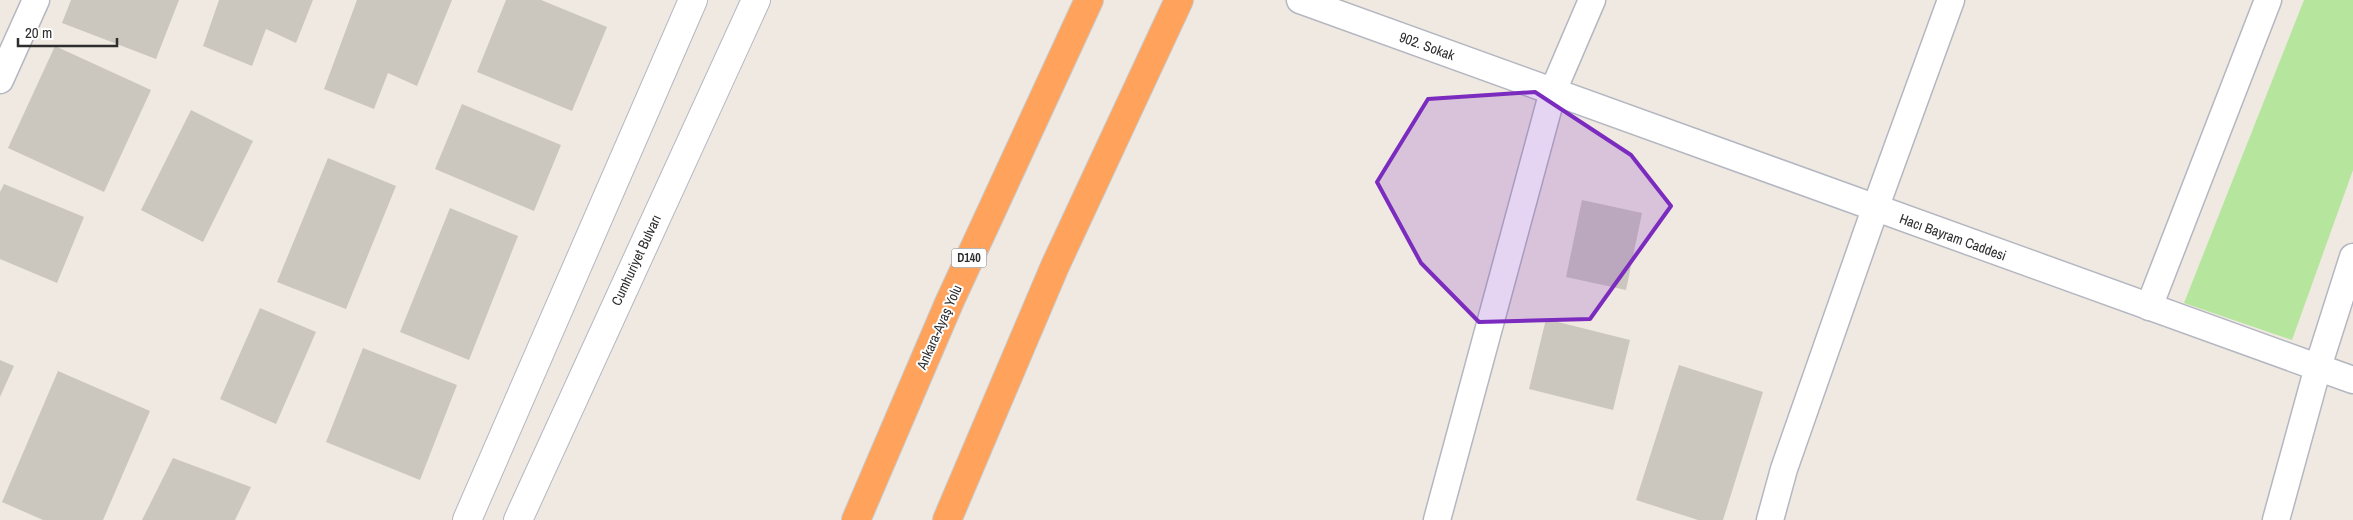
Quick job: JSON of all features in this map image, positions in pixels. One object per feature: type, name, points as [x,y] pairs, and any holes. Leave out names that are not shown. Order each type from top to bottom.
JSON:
[{"type":"highway","name":"Ankara-Ayaş Yolu","points":[[856,520],[949,303],[1089,0]]},
{"type":"highway","points":[[947,520],[1055,266],[1179,0]]},
{"type":"main road","points":[[467,520],[693,0]]},
{"type":"main road","name":"Cumhuriyet Bulvarı","points":[[518,520],[750,2]]},
{"type":"street","points":[[0,80],[36,0]]},
{"type":"street","name":"902. Sokak","points":[[1300,0],[1553,91]]},
{"type":"street","points":[[1437,520],[1553,91],[1592,0]]},
{"type":"street","points":[[1772,520],[1784,469],[1951,0]]},
{"type":"street","points":[[2149,306],[2268,0]]},
{"type":"street","name":"Hacı Bayram Caddesi","points":[[1553,91],[1875,209],[2353,380]]},
{"type":"street","points":[[2276,520],[2318,366],[2353,257]]},
{"type":"highlighted area","points":[[1535,92],[1631,155],[1671,206],[1590,319],[1479,322],[1421,263],[1377,182],[1428,99]]},
{"type":"green space","points":[[2304,0],[2353,0],[2353,170],[2292,340],[2184,303]]},
{"type":"building","points":[[71,0],[179,0],[156,59],[62,23]]},
{"type":"building","points":[[219,0],[313,0],[296,43],[266,29],[252,66],[203,46]]},
{"type":"building","points":[[357,0],[452,0],[417,86],[388,73],[374,109],[324,89]]},
{"type":"building","points":[[506,0],[541,0],[607,27],[572,111],[477,72]]},
{"type":"building","points":[[55,46],[151,90],[104,192],[8,148]]},
{"type":"building","points":[[462,104],[561,145],[534,211],[435,169]]},
{"type":"building","points":[[191,110],[253,141],[203,242],[141,210]]},
{"type":"building","points":[[328,158],[396,186],[346,309],[277,282]]},
{"type":"building","points":[[4,184],[84,217],[57,283],[0,259],[0,192]]},
{"type":"building","points":[[1582,200],[1642,213],[1626,290],[1566,277]]},
{"type":"building","points":[[450,208],[518,236],[469,360],[400,332]]},
{"type":"building","points":[[260,308],[316,332],[276,424],[220,399]]},
{"type":"building","points":[[1546,319],[1630,340],[1613,410],[1529,389]]},
{"type":"building","points":[[363,348],[457,385],[420,480],[326,442]]},
{"type":"building","points":[[0,360],[14,366],[0,397]]},
{"type":"building","points":[[1679,365],[1763,392],[1723,520],[1698,520],[1636,500]]},
{"type":"building","points":[[58,371],[150,411],[103,520],[43,520],[2,502]]},
{"type":"building","points":[[173,458],[251,487],[235,520],[142,520]]}]
